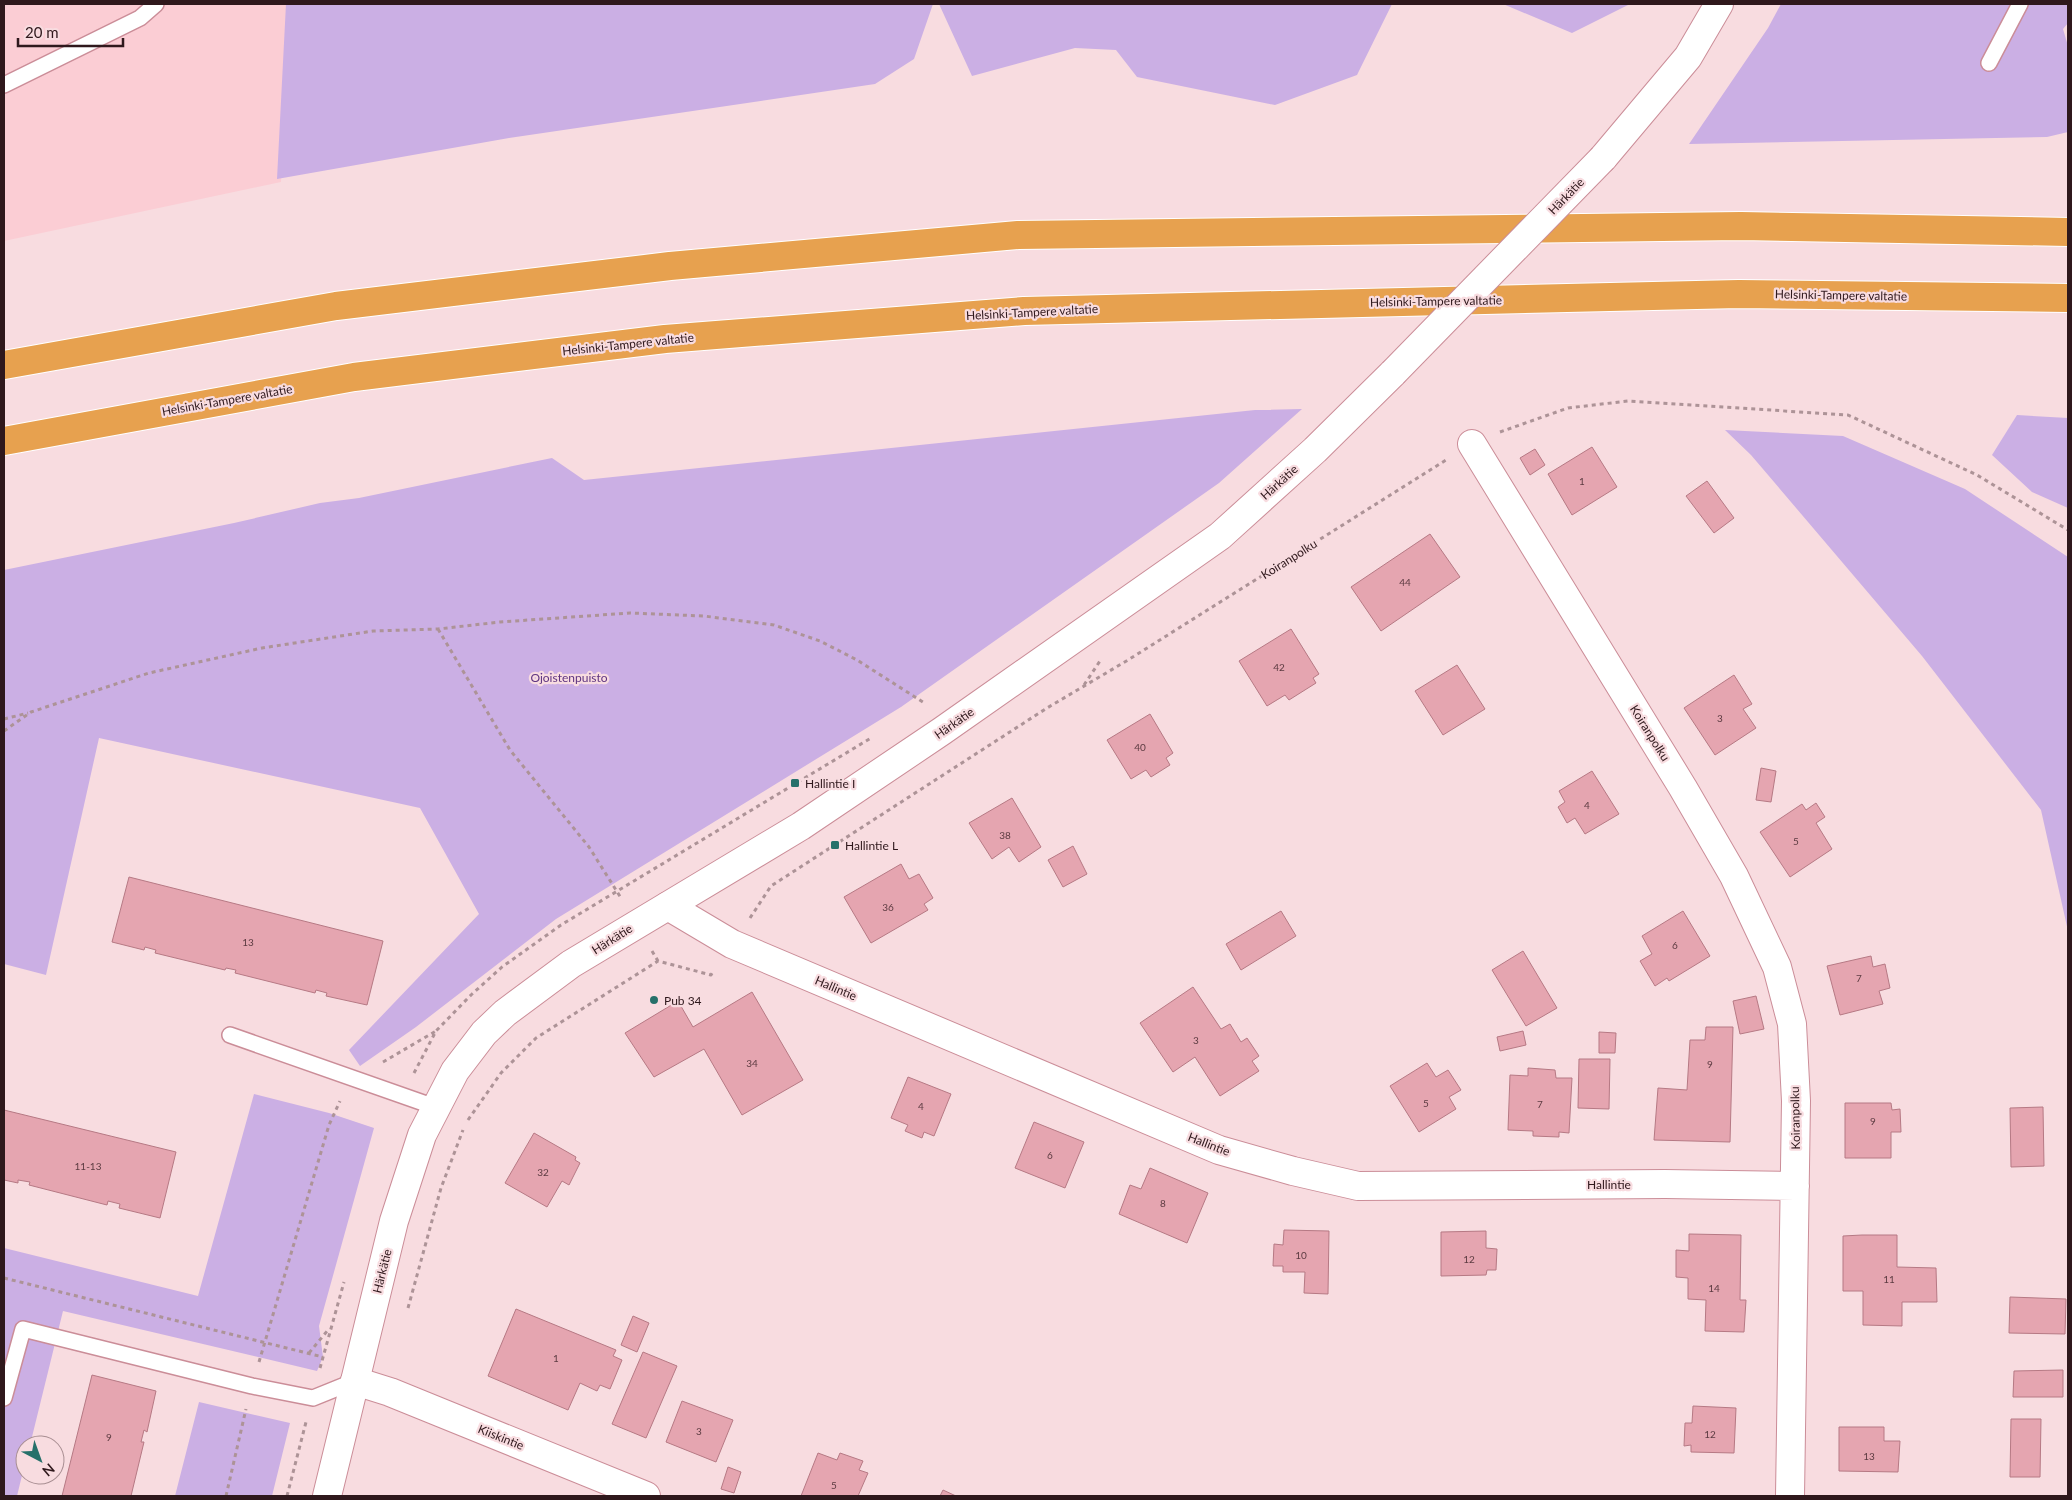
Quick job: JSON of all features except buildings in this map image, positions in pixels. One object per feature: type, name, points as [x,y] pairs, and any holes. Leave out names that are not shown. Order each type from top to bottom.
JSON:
[{"type":"highway","points":[[4,365],[336,306],[670,266],[1018,235],[1741,226],[2068,232]]},
{"type":"highway","name":"Helsinki-Tampere valtatie","points":[[4,441],[354,377],[665,339],[1024,311],[1739,294],[2068,298]]},
{"type":"street","name":"Härkätie","points":[[327,1496],[394,1221],[422,1135],[455,1071],[484,1032],[505,1013],[572,964],[817,815],[942,731],[1220,536],[1315,450],[1603,158],[1688,57],[1719,4]]},
{"type":"street","name":"Koiranpolku","points":[[1472,444],[1683,788],[1734,876],[1777,967],[1792,1024],[1796,1101],[1790,1496]]},
{"type":"street","name":"Hallintie","points":[[668,906],[732,944],[1219,1150],[1293,1171],[1358,1186],[1665,1184],[1795,1186]]},
{"type":"street","name":"Kiiskintie","points":[[355,1381],[434,1410],[646,1496]]},
{"type":"lane","points":[[4,85],[140,18],[156,4]]},
{"type":"lane","points":[[1989,63],[2020,4]]},
{"type":"lane","points":[[230,1035],[435,1107]]},
{"type":"lane","points":[[4,1398],[22,1329],[252,1386],[313,1398],[355,1381]]},
{"type":"path","points":[[1472,444],[1511,426],[1568,408],[1628,400],[1848,415],[1977,475],[2068,530]]},
{"type":"path","name":"Koiranpolku","points":[[407,1313],[442,1188],[465,1125],[501,1073],[536,1038],[658,962],[711,975],[771,886],[1083,687],[1472,444]]},
{"type":"path","points":[[4,719],[149,673],[262,648],[373,632],[438,629],[500,622],[630,612],[704,616],[774,625],[820,641],[842,652],[926,704]]},
{"type":"path","points":[[438,629],[510,750],[589,847],[617,891]]},
{"type":"path","points":[[918,709],[934,699]]},
{"type":"path","points":[[4,731],[31,712]]},
{"type":"path","points":[[226,1496],[252,1386],[329,1125],[342,1097],[358,1080],[398,1052],[436,1031],[476,990],[502,967],[561,924],[877,734]]},
{"type":"path","points":[[4,1278],[322,1357]]},
{"type":"path","points":[[309,1353],[329,1328]]},
{"type":"shaded area","points":[[4,4],[290,4],[281,182],[4,241]]},
{"type":"green space","points":[[286,4],[933,4],[914,59],[875,84],[509,138],[277,179]]},
{"type":"green space","points":[[939,4],[1392,4],[1357,75],[1275,105],[1137,77],[1116,50],[1075,48],[972,76]]},
{"type":"green space","points":[[1503,4],[1630,4],[1572,33]]},
{"type":"green space","points":[[1781,4],[2068,4],[2068,23],[2063,29],[2068,46],[2068,132],[2047,137],[1689,144],[1768,28]]},
{"type":"green space","name":"Ojoistenpuisto","points":[[1302,409],[1219,483],[901,707],[556,919],[416,1027],[360,1066],[349,1050],[479,914],[420,808],[99,738],[46,975],[4,964],[4,570],[234,523],[320,503],[359,498],[552,458],[584,480],[1255,410]]},
{"type":"green space","points":[[2017,415],[2068,418],[2068,508],[2032,492],[1992,455]]},
{"type":"green space","points":[[1725,430],[1843,436],[1965,489],[2068,557],[2068,931],[2041,810],[1922,656],[1751,455]]},
{"type":"green space","points":[[254,1094],[329,1113],[374,1128],[319,1326],[323,1357],[317,1371],[63,1311],[32,1435],[15,1435],[15,1485],[20,1485],[17,1496],[4,1496],[4,1248],[198,1296]]},
{"type":"green space","points":[[199,1402],[290,1423],[272,1496],[175,1496]]},
{"type":"place","name":"Hallintie I","points":[[795,783]]},
{"type":"place","name":"Hallintie L","points":[[835,845]]},
{"type":"place","name":"Pub 34","points":[[654,1000]]}]
